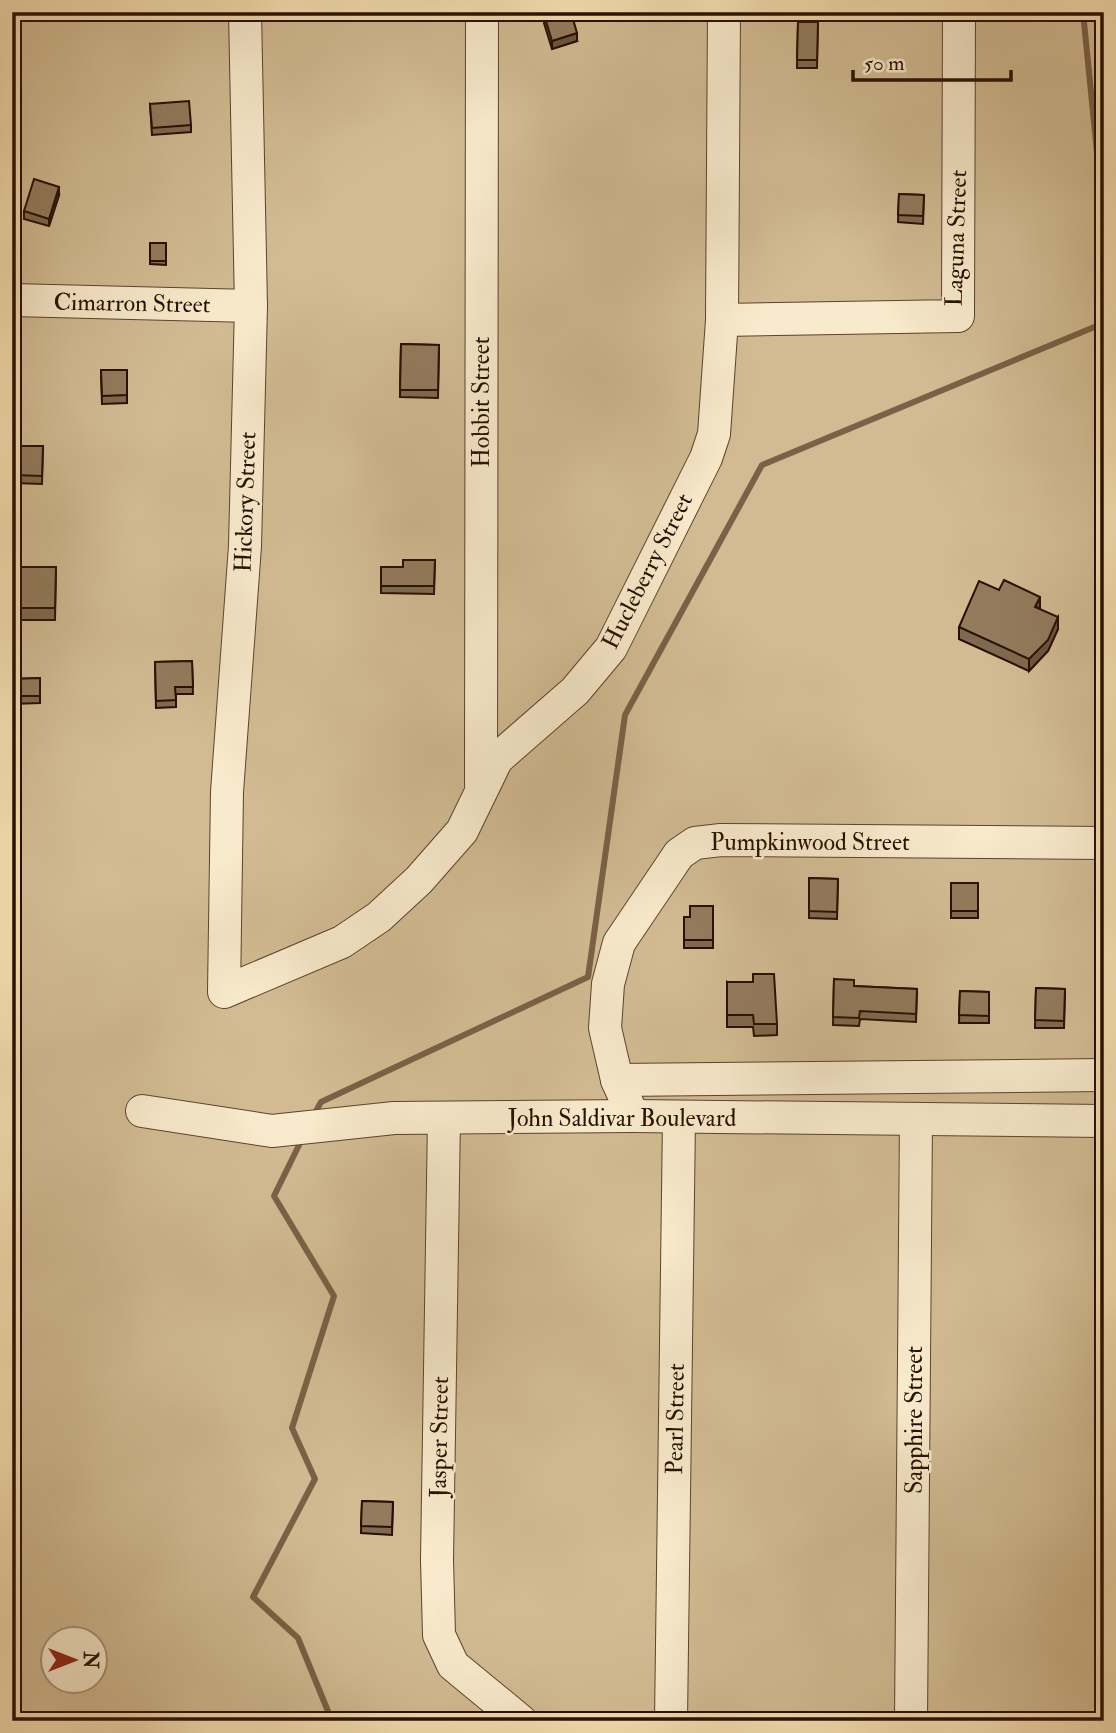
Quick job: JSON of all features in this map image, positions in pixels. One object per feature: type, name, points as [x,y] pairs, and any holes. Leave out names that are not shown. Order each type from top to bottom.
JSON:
[{"type":"street","name":"Hickory Street","points":[[224,992],[227,792],[245,546],[251,306],[245,12]]},
{"type":"street","name":"Hobbit Street","points":[[481,792],[482,12]]},
{"type":"street","name":"Hucleberry Street","points":[[224,992],[342,942],[379,917],[419,880],[462,831],[497,758],[575,691],[611,648],[638,597],[706,458],[714,434],[722,320],[724,12]]},
{"type":"street","name":"Laguna Street","points":[[722,320],[958,316],[959,12]]},
{"type":"street","name":"Cimarron Street","points":[[12,300],[251,306]]},
{"type":"street","name":"Pumpkinwood Street","points":[[633,1116],[617,1080],[606,1028],[608,984],[619,943],[679,854],[695,844],[721,840],[1104,843]]},
{"type":"street","name":"John Saldivar Boulevard","points":[[617,1080],[1104,1075]]},
{"type":"street","name":"John Saldivar Boulevard","points":[[142,1111],[272,1131],[394,1118],[633,1116],[1104,1121]]},
{"type":"street","name":"Jasper Street","points":[[444,1118],[437,1560],[439,1635],[453,1665],[521,1721]]},
{"type":"street","name":"Pearl Street","points":[[671,1721],[679,1118]]},
{"type":"street","name":"Sapphire Street","points":[[911,1721],[916,1119]]},
{"type":"shaded area","points":[[12,12],[1104,12],[1104,1721],[12,1721]]},
{"type":"building","points":[[571,12],[577,33],[552,41],[544,15]]},
{"type":"building","points":[[798,22],[818,22],[817,60],[797,60]]},
{"type":"building","points":[[189,101],[191,125],[152,128],[150,104]]},
{"type":"building","points":[[34,179],[59,187],[49,219],[24,211]]},
{"type":"building","points":[[899,194],[924,195],[923,216],[898,215]]},
{"type":"building","points":[[150,243],[166,243],[166,261],[150,261]]},
{"type":"building","points":[[401,344],[439,345],[438,390],[400,390]]},
{"type":"building","points":[[101,370],[127,370],[127,395],[102,396]]},
{"type":"building","points":[[16,446],[43,446],[42,476],[14,475]]},
{"type":"building","points":[[403,560],[435,560],[434,586],[381,586],[381,567],[403,567]]},
{"type":"building","points":[[12,567],[56,567],[55,608],[12,608]]},
{"type":"building","points":[[1004,580],[1040,597],[1035,607],[1058,617],[1048,640],[1029,659],[959,627],[979,581],[999,590]]},
{"type":"building","points":[[192,661],[193,687],[175,687],[176,700],[156,701],[155,662]]},
{"type":"building","points":[[40,678],[40,696],[12,696],[12,679]]},
{"type":"building","points":[[809,878],[838,879],[837,912],[809,911]]},
{"type":"building","points":[[951,883],[978,883],[978,911],[951,911]]},
{"type":"building","points":[[690,906],[713,906],[713,940],[684,940],[684,917],[690,917]]},
{"type":"building","points":[[753,974],[774,974],[777,1024],[754,1024],[753,1015],[727,1015],[727,982],[753,982]]},
{"type":"building","points":[[834,979],[854,980],[854,986],[917,989],[916,1014],[860,1011],[859,1018],[833,1017]]},
{"type":"building","points":[[1036,988],[1065,989],[1064,1021],[1035,1020]]},
{"type":"building","points":[[960,991],[989,992],[989,1016],[959,1015]]},
{"type":"building","points":[[362,1501],[393,1502],[392,1527],[361,1526]]},
{"type":"waterway","points":[[1083,12],[1104,223]]},
{"type":"waterway","points":[[314,1115],[321,1102],[588,977],[625,715],[762,465],[1104,323]]},
{"type":"waterway","points":[[303,1137],[274,1196],[334,1296],[292,1428],[315,1479],[253,1597],[298,1638],[332,1721]]}]
